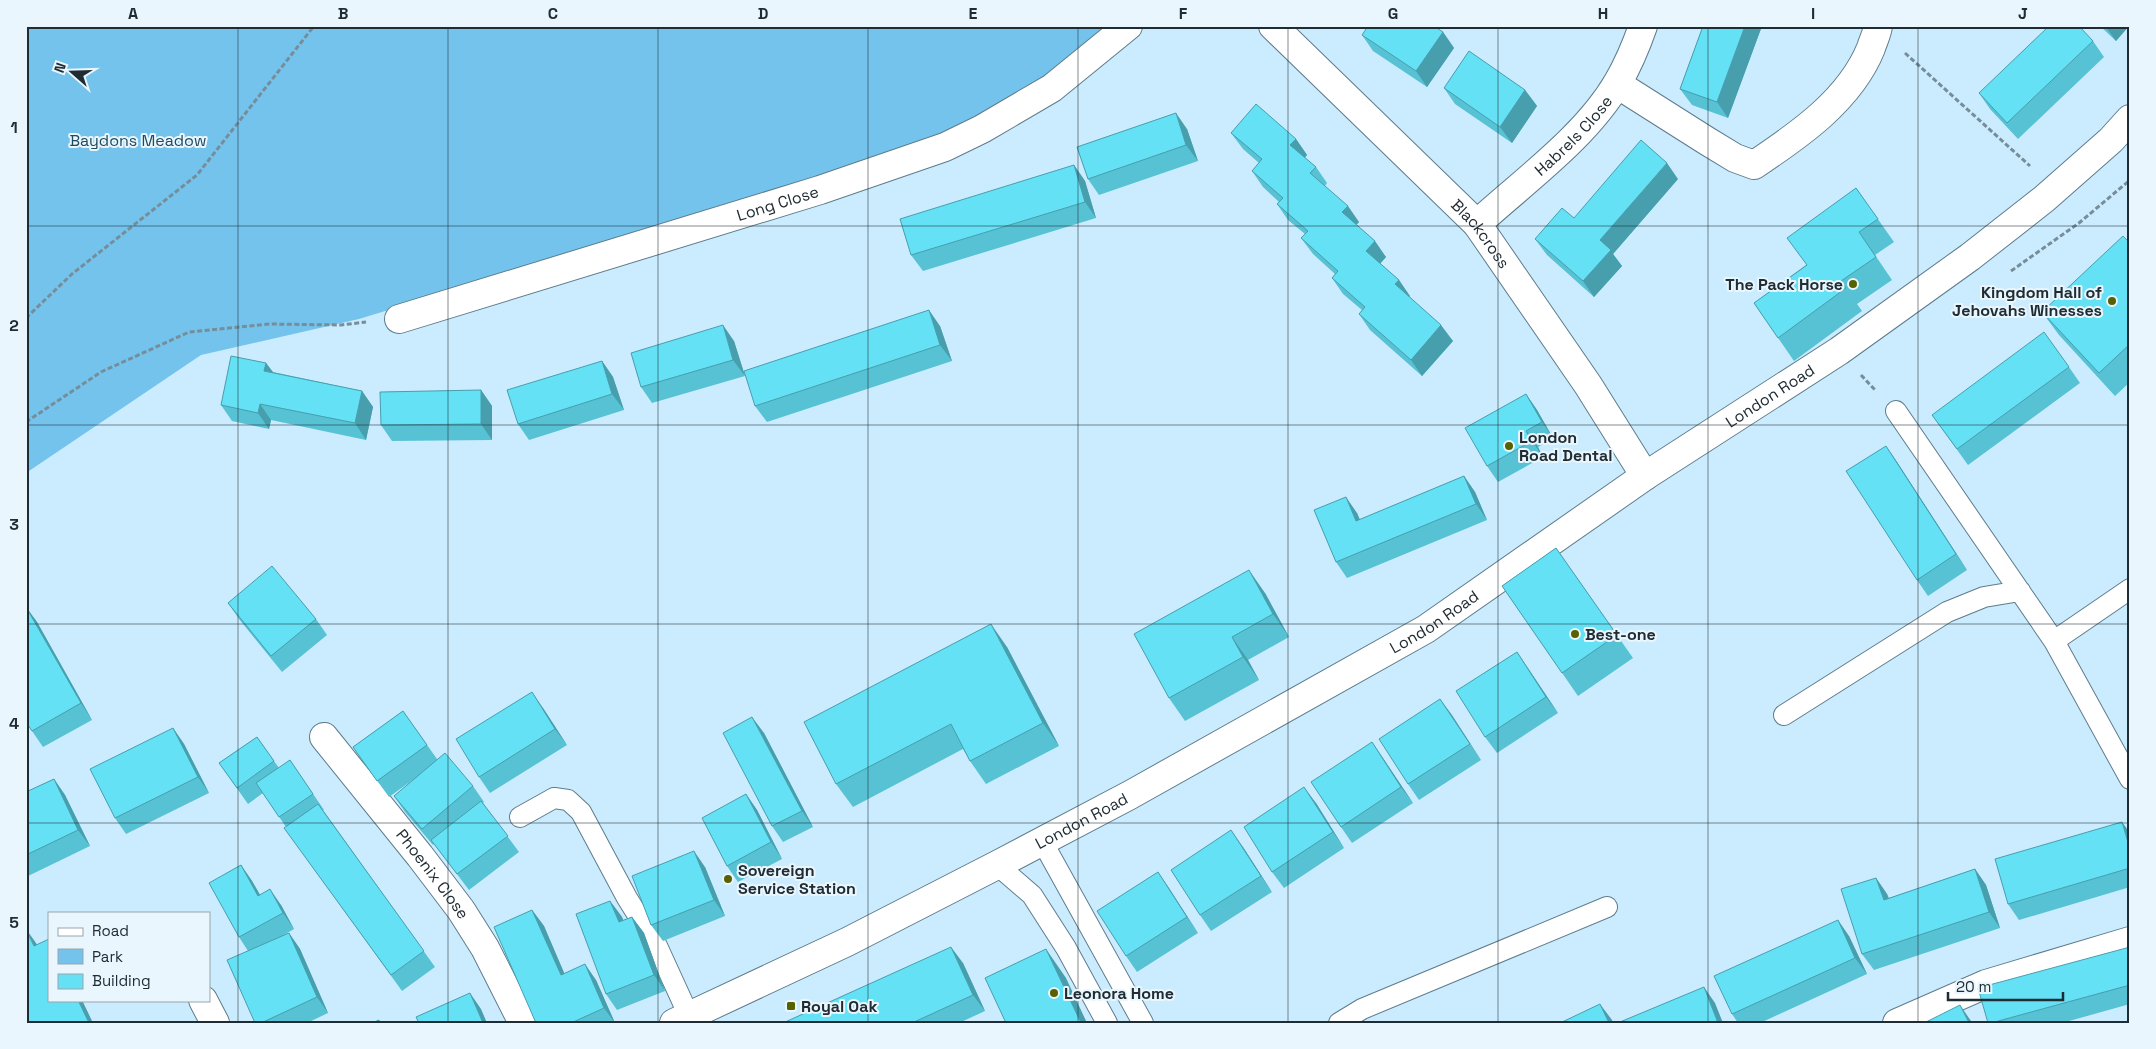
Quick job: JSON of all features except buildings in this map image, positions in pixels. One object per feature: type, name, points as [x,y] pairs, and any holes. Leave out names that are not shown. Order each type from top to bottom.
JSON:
[{"type":"street","name":"Long Close","points":[[399,319],[820,190],[945,147],[982,129],[1052,88],[1128,26]]},
{"type":"street","name":"Blackcross","points":[[1274,26],[1478,224],[1588,385],[1645,476]]},
{"type":"street","name":"Habrels Close","points":[[1478,224],[1559,152],[1594,114],[1617,84],[1633,52],[1643,26]]},
{"type":"street","points":[[1617,84],[1735,158],[1754,165],[1789,142],[1828,109],[1863,68],[1878,28]]},
{"type":"street","name":"London Road","points":[[681,1019],[847,942],[997,865],[1130,795],[1426,629],[1645,476],[1839,351],[1970,257],[2111,140],[2130,119]]},
{"type":"street","name":"Phoenix Close","points":[[324,737],[461,910],[485,948],[522,1023]]},
{"type":"street","points":[[1897,1023],[1986,984],[2130,941]]},
{"type":"street","points":[[204,1002],[215,1023]]},
{"type":"lane","points":[[1896,411],[2054,641],[2130,779]]},
{"type":"lane","points":[[2054,641],[2130,589]]},
{"type":"lane","points":[[1784,714],[1947,612],[1984,597],[2020,591]]},
{"type":"lane","points":[[520,818],[554,798],[568,800],[581,812],[627,898],[657,946],[681,1019]]},
{"type":"lane","points":[[1042,840],[1143,1023]]},
{"type":"lane","points":[[997,865],[1032,895],[1066,948],[1107,1023]]},
{"type":"lane","points":[[1339,1023],[1362,1009],[1607,907]]},
{"type":"path","points":[[26,318],[72,274],[197,175],[314,26]]},
{"type":"path","points":[[1878,28],[2020,156]]},
{"type":"path","points":[[26,422],[101,372],[189,332],[268,324],[341,325],[399,319]]},
{"type":"path","points":[[1839,351],[1896,411]]},
{"type":"green space","name":"Baydons Meadow","points":[[26,26],[1113,26],[1040,80],[957,132],[849,169],[359,319],[201,355],[26,473]]},
{"type":"place","name":"The Pack Horse","points":[[1853,284]]},
{"type":"place","name":"Kingdom Hall of Jehovahs Winesses","points":[[2112,301]]},
{"type":"place","name":"London Road Dental","points":[[1509,446]]},
{"type":"place","name":"Best-one","points":[[1575,634]]},
{"type":"place","name":"Sovereign Service Station","points":[[728,879]]},
{"type":"place","name":"Leonora Home","points":[[1054,993]]},
{"type":"place","name":"Royal Oak","points":[[791,1006]]}]
